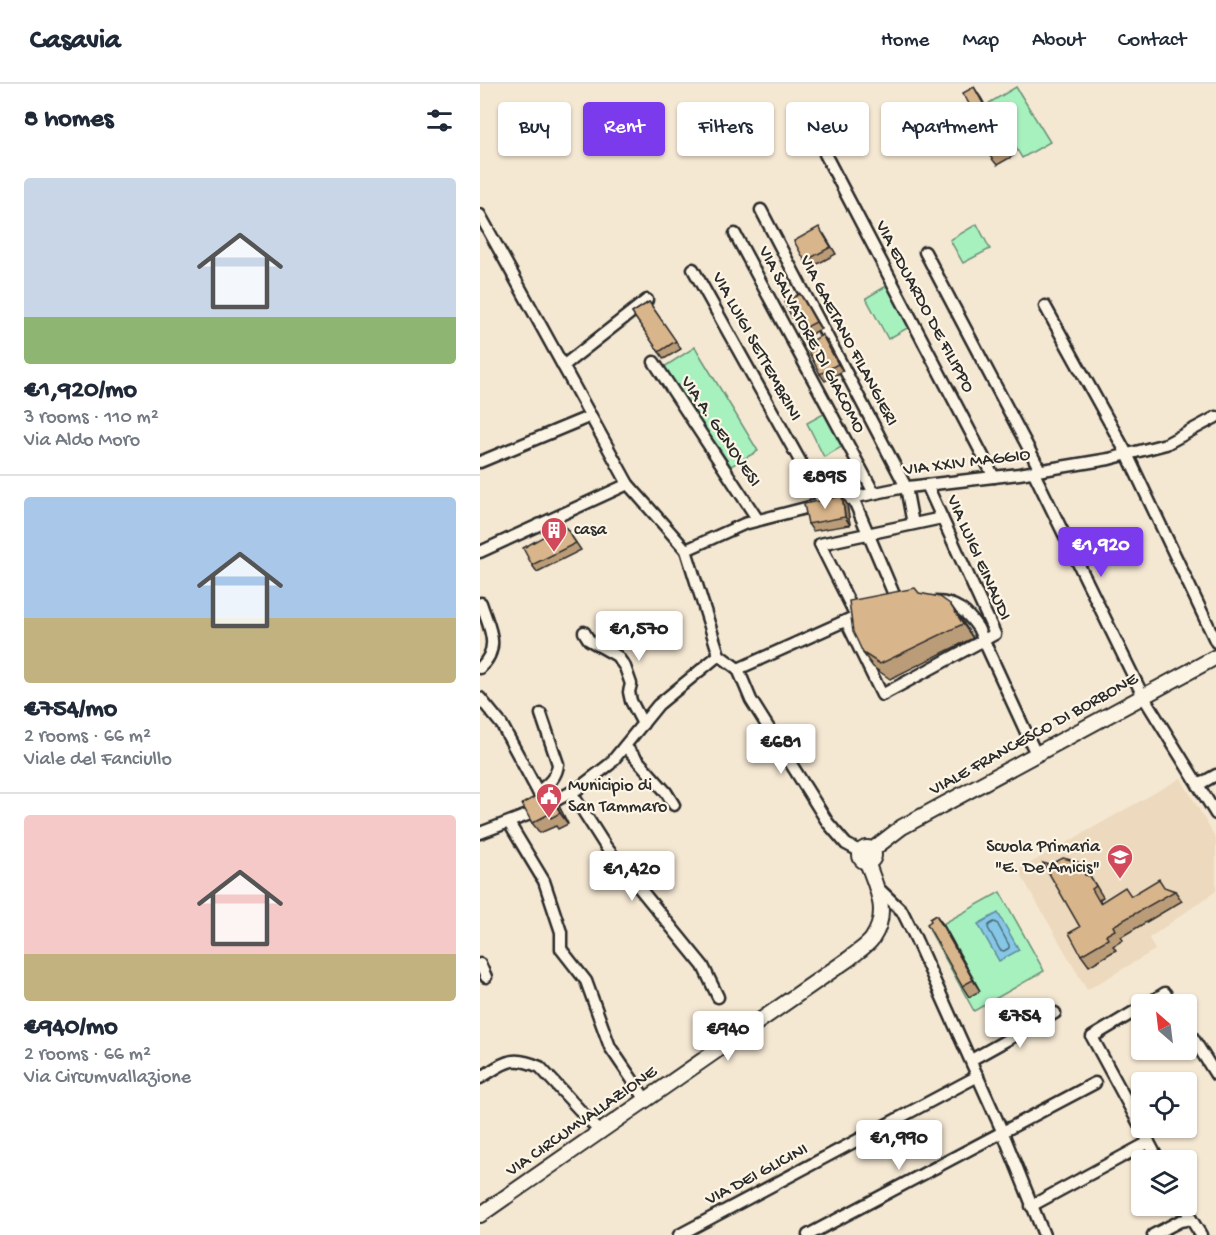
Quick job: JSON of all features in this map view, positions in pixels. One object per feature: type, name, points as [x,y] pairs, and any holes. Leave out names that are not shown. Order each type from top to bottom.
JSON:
[{"type":"street","name":"VIA EDUARDO DE FILIPPO","points":[[826,156],[994,477]]},
{"type":"street","name":"VIA GAETANO FILANGIERI","points":[[760,210],[906,487],[913,524]]},
{"type":"street","points":[[480,215],[628,484],[686,550],[719,655],[738,669],[751,700],[828,823],[846,844],[867,855]]},
{"type":"street","name":"VIA SALVATORE DI GIACOMO","points":[[735,234],[874,494]]},
{"type":"street","points":[[925,252],[1036,471],[1143,696],[1216,814]]},
{"type":"street","name":"VIA LUIGI SETTEMBRINI","points":[[693,269],[824,504]]},
{"type":"street","points":[[563,366],[647,300]]},
{"type":"street","points":[[1045,306],[1127,454],[1216,642]]},
{"type":"street","name":"VIA A. GENOVESI","points":[[654,362],[758,520]]},
{"type":"street","points":[[480,462],[591,416]]},
{"type":"street","name":"VIA XXIV MAGGIO","points":[[686,550],[758,520],[906,487],[1036,471],[1127,454],[1166,444],[1215,421]]},
{"type":"street","points":[[480,552],[628,484]]},
{"type":"street","name":"VIA LUIGI EINAUDI","points":[[927,485],[995,634],[984,640]]},
{"type":"street","points":[[853,498],[868,534],[889,609]]},
{"type":"street","points":[[942,518],[820,544],[882,695],[984,640]]},
{"type":"street","points":[[738,669],[851,619],[889,609],[945,602],[958,607],[969,616],[984,640],[1036,754]]},
{"type":"street","points":[[480,668],[492,651],[493,639],[481,603]]},
{"type":"street","points":[[584,632],[589,640],[617,656],[625,668],[631,684],[629,692],[631,701],[643,724]]},
{"type":"street","points":[[480,833],[509,823],[545,806],[571,792],[610,764],[658,705],[719,655]]},
{"type":"street","name":"VIALE FRANCESCO DI BORBONE","points":[[867,855],[902,827],[1216,657]]},
{"type":"street","points":[[480,698],[502,725],[545,806]]},
{"type":"street","points":[[538,792],[557,772],[558,764],[542,714]]},
{"type":"street","points":[[625,746],[666,792],[674,805]]},
{"type":"street","points":[[1198,784],[1216,774]]},
{"type":"street","points":[[571,792],[606,847],[703,966],[718,997]]},
{"type":"street","points":[[509,823],[544,881],[561,932],[561,949],[586,981],[610,1047],[646,1100]]},
{"type":"street","name":"VIA CIRCUMVALLAZIONE","points":[[480,1215],[850,958],[872,940],[882,918],[880,897],[867,855]]},
{"type":"street","points":[[875,885],[902,911],[1003,1132],[1044,1235]]},
{"type":"street","points":[[480,964],[486,978]]},
{"type":"street","points":[[971,1060],[1055,1013]]},
{"type":"street","points":[[1131,1014],[1092,1037],[1153,1150]]},
{"type":"street","points":[[1197,1044],[1216,1074]]},
{"type":"street","points":[[480,1078],[505,1062],[516,1060],[540,1067],[600,1132]]},
{"type":"street","name":"VIA DEI GLICINI","points":[[679,1235],[978,1076]]},
{"type":"street","points":[[808,1235],[1095,1083]]},
{"type":"street","points":[[1031,1206],[1149,1142]]},
{"type":"street","points":[[1189,1216],[1201,1235]]},
{"type":"street","points":[[1153,1235],[1180,1221],[1191,1220]]},
{"type":"shaded area","name":"Scuola Primaria \"E. De Amicis\"","points":[[1181,778],[1216,839],[1216,891],[1149,938],[1155,950],[1087,990],[1018,870]]},
{"type":"green space","points":[[1016,87],[1050,142],[1022,158],[1017,150],[1017,102],[991,102]]},
{"type":"green space","points":[[977,224],[990,249],[963,263],[950,240]]},
{"type":"green space","points":[[888,285],[911,326],[888,339],[866,298]]},
{"type":"green space","points":[[695,347],[758,451],[731,466],[664,367]]},
{"type":"green space","points":[[827,412],[845,445],[824,457],[807,423]]},
{"type":"green space","points":[[1000,892],[1044,971],[974,1011],[930,931]]},
{"type":"water","points":[[998,913],[1019,950],[999,961],[978,924]]},
{"type":"building","points":[[974,87],[982,102],[968,102],[963,93]]},
{"type":"building","points":[[819,227],[831,247],[805,261],[794,241]]},
{"type":"building","points":[[800,294],[816,322],[799,331],[784,302]]},
{"type":"building","points":[[649,302],[676,341],[659,352],[632,313]]},
{"type":"building","points":[[822,335],[838,364],[820,374],[805,345]]},
{"type":"building","points":[[842,496],[845,517],[808,524],[804,504]]},
{"type":"building","points":[[564,525],[576,543],[532,565],[523,548]]},
{"type":"building","points":[[915,588],[919,593],[940,597],[950,604],[963,624],[880,664],[863,653],[853,632],[849,601]]},
{"type":"building","points":[[548,789],[560,813],[551,818],[549,814],[532,823],[522,804]]},
{"type":"building","points":[[1063,858],[1078,862],[1085,875],[1090,876],[1096,886],[1092,889],[1100,903],[1125,887],[1131,896],[1159,879],[1164,887],[1175,891],[1113,926],[1115,930],[1106,935],[1108,939],[1081,955],[1069,933],[1080,927],[1043,863],[1050,865]]},
{"type":"building","points":[[936,915],[973,980],[962,986],[927,924]]},
{"type":"place","name":"casa","points":[[554,553]]},
{"type":"place","name":"Municipio di San Tammaro","points":[[549,819]]},
{"type":"place","name":"Scuola Primaria \"E. De Amicis\"","points":[[1120,880]]}]
